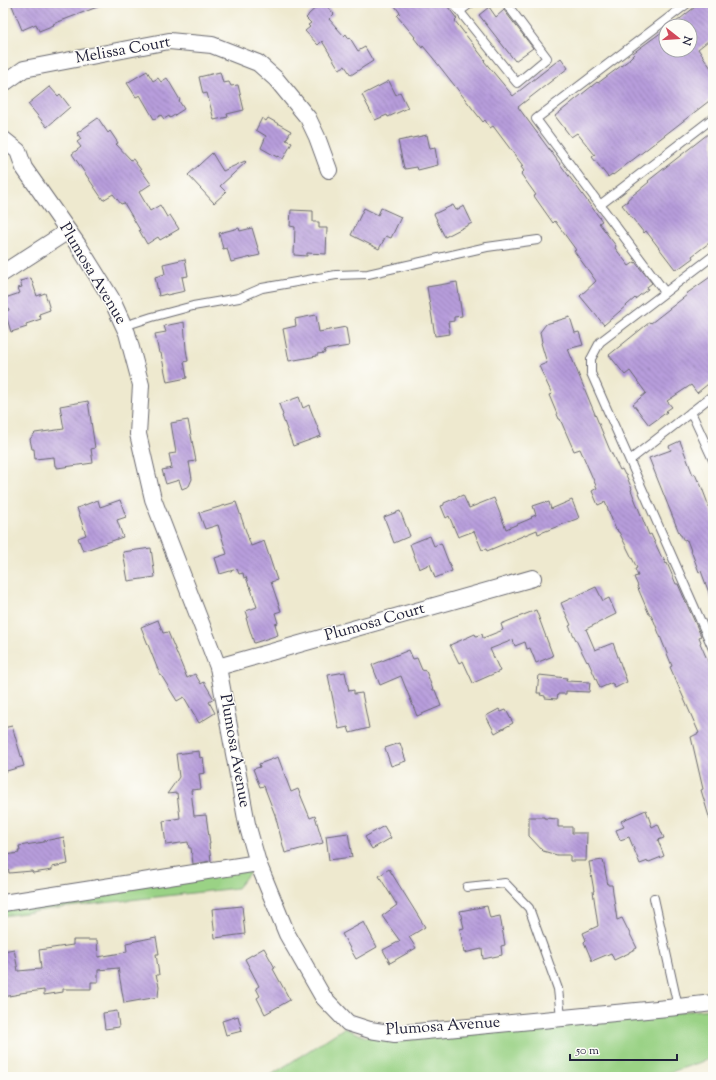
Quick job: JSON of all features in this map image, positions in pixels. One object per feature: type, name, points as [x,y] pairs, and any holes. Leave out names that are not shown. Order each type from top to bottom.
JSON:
[{"type":"street","name":"Melissa Court","points":[[3,84],[24,69],[169,41],[212,45],[258,63],[276,79],[308,118],[317,136],[329,170]]},
{"type":"street","name":"Plumosa Avenue","points":[[3,139],[18,151],[24,168],[68,231],[110,298],[127,333],[142,385],[138,434],[153,499],[218,667],[247,824],[258,863],[287,934],[323,997],[348,1023],[370,1030],[395,1034],[713,1003]]},
{"type":"street","points":[[3,273],[68,231]]},
{"type":"street","name":"Plumosa Court","points":[[218,667],[532,578]]},
{"type":"street","points":[[3,903],[258,863]]},
{"type":"lane","points":[[453,3],[517,83],[547,58],[506,3]]},
{"type":"lane","points":[[460,11],[471,3]]},
{"type":"lane","points":[[665,292],[536,119],[688,3]]},
{"type":"lane","points":[[600,206],[713,118]]},
{"type":"lane","points":[[124,326],[193,306],[239,298],[262,288],[336,275],[368,274],[487,247],[538,240]]},
{"type":"lane","points":[[713,256],[600,342],[591,359],[591,373],[713,649]]},
{"type":"lane","points":[[630,460],[713,395]]},
{"type":"lane","points":[[691,412],[713,460]]},
{"type":"lane","points":[[467,887],[505,883],[529,908],[558,989],[561,1018]]},
{"type":"lane","points":[[654,898],[678,1007]]},
{"type":"green space","points":[[255,866],[237,888],[58,908],[3,916],[3,906]]},
{"type":"green space","points":[[713,1009],[713,1058],[656,1077],[268,1077],[344,1028],[366,1037]]},
{"type":"building","points":[[11,3],[105,4],[39,31],[36,24],[22,30]]},
{"type":"building","points":[[321,3],[324,3],[334,14],[329,19],[344,36],[346,34],[349,39],[350,38],[358,51],[365,47],[373,61],[351,75],[345,66],[339,69],[322,41],[318,45],[305,31],[310,27],[308,25],[311,23],[306,18]]},
{"type":"building","points":[[393,3],[445,3],[457,19],[455,21],[485,60],[484,61],[513,96],[561,58],[568,68],[518,107],[602,221],[599,223],[616,246],[615,248],[629,266],[635,262],[652,283],[647,287],[648,289],[635,298],[604,325],[580,296],[596,281],[574,251],[576,250],[555,221],[553,223],[534,196],[536,195],[521,174],[524,171],[521,167],[523,166],[493,126],[490,128],[485,120],[483,122],[433,58],[414,38],[415,37],[397,16],[400,13]]},
{"type":"building","points":[[700,3],[713,3],[713,37],[698,49],[698,18],[681,18]]},
{"type":"building","points":[[489,7],[496,17],[504,10],[533,48],[515,61],[479,15]]},
{"type":"building","points":[[658,35],[658,58],[698,58],[698,49],[713,71],[713,98],[613,175],[612,174],[608,177],[592,157],[595,155],[577,133],[571,137],[555,116],[597,82],[598,83],[629,60],[634,54],[633,53]]},
{"type":"building","points":[[147,71],[153,81],[158,78],[161,82],[167,78],[184,109],[170,118],[169,116],[164,119],[161,115],[154,119],[140,95],[136,97],[127,83]]},
{"type":"building","points":[[220,72],[223,83],[229,82],[231,86],[238,85],[244,110],[227,114],[228,117],[214,120],[207,93],[203,94],[199,77]]},
{"type":"building","points":[[389,81],[396,95],[400,92],[408,108],[388,117],[387,115],[375,120],[362,95]]},
{"type":"building","points":[[49,87],[58,96],[60,94],[70,107],[47,127],[28,104]]},
{"type":"building","points":[[98,118],[108,133],[110,131],[118,143],[116,144],[131,160],[133,159],[151,184],[139,192],[150,211],[160,205],[167,217],[170,215],[179,229],[160,240],[158,237],[147,244],[124,203],[121,204],[113,194],[103,200],[72,154],[81,147],[77,142],[81,139],[77,133]]},
{"type":"building","points":[[262,118],[266,121],[268,118],[291,131],[286,140],[292,143],[283,159],[261,148],[266,136],[256,130]]},
{"type":"building","points":[[713,130],[713,240],[692,256],[693,258],[678,269],[675,269],[646,231],[644,233],[622,205],[649,182],[648,181]]},
{"type":"building","points":[[427,135],[430,149],[435,148],[438,165],[418,170],[417,167],[405,169],[398,141]]},
{"type":"building","points":[[212,153],[223,171],[245,161],[246,162],[220,186],[226,192],[214,203],[188,175]]},
{"type":"building","points":[[453,205],[456,210],[464,206],[472,223],[445,237],[434,214]]},
{"type":"building","points":[[364,208],[378,215],[381,208],[401,217],[391,238],[386,236],[379,249],[351,235]]},
{"type":"building","points":[[291,210],[313,211],[313,222],[319,222],[319,228],[327,228],[326,254],[307,253],[307,256],[294,255],[295,227],[290,226]]},
{"type":"building","points":[[239,228],[240,231],[252,228],[260,255],[231,262],[227,248],[223,249],[219,233]]},
{"type":"building","points":[[185,259],[188,276],[182,277],[185,291],[159,296],[155,277],[165,274],[163,264]]},
{"type":"building","points":[[713,275],[713,380],[697,393],[691,385],[667,401],[672,407],[649,425],[633,404],[646,393],[630,371],[625,375],[609,355],[687,295],[686,294]]},
{"type":"building","points":[[31,278],[37,296],[45,293],[50,310],[39,314],[41,319],[26,324],[27,327],[11,332],[5,312],[9,310],[5,298],[20,293],[18,288],[22,287],[20,281]]},
{"type":"building","points":[[457,282],[462,316],[454,317],[454,321],[448,322],[450,334],[435,336],[427,287]]},
{"type":"building","points":[[316,315],[319,332],[346,327],[349,346],[324,350],[325,353],[317,354],[317,356],[289,361],[283,329],[296,326],[295,319]]},
{"type":"building","points":[[570,317],[575,333],[579,332],[583,345],[568,349],[609,448],[620,470],[622,469],[626,475],[649,535],[651,534],[662,558],[663,557],[666,564],[667,563],[676,584],[678,584],[701,636],[699,637],[700,643],[712,671],[710,671],[713,684],[713,820],[710,820],[701,790],[703,789],[691,737],[699,733],[670,667],[672,666],[654,621],[649,614],[637,586],[634,577],[638,576],[635,569],[637,568],[619,532],[617,529],[616,530],[605,502],[598,505],[592,491],[597,488],[580,449],[574,451],[549,395],[552,394],[539,366],[547,363],[541,343],[540,332],[546,324]]},
{"type":"building","points":[[184,322],[188,361],[184,362],[187,378],[167,382],[161,353],[159,353],[155,334],[166,332],[164,326]]},
{"type":"building","points":[[299,397],[303,408],[309,405],[321,436],[293,446],[279,404]]},
{"type":"building","points":[[88,401],[95,448],[91,449],[93,463],[57,468],[57,466],[55,466],[54,457],[35,459],[34,449],[32,449],[30,439],[35,433],[64,429],[60,406]]},
{"type":"building","points":[[188,420],[196,461],[189,462],[192,479],[189,486],[182,489],[179,480],[166,484],[162,470],[172,468],[169,454],[176,453],[171,423]]},
{"type":"building","points":[[680,441],[693,475],[695,474],[698,481],[699,480],[713,517],[713,601],[701,571],[699,572],[687,540],[684,541],[680,535],[649,458],[671,450],[669,446]]},
{"type":"building","points":[[463,495],[469,508],[494,498],[506,529],[532,518],[531,517],[536,515],[533,506],[545,502],[549,502],[551,509],[572,500],[579,518],[538,534],[537,530],[487,551],[486,549],[482,550],[474,531],[458,537],[449,516],[446,518],[441,506],[444,505],[444,503]]},
{"type":"building","points":[[98,500],[100,507],[120,500],[126,517],[117,520],[123,537],[83,551],[78,538],[86,535],[77,508]]},
{"type":"building","points":[[236,502],[251,546],[264,541],[277,580],[271,582],[281,611],[275,613],[278,623],[275,624],[278,635],[254,643],[246,618],[248,617],[246,611],[257,607],[250,586],[246,577],[244,578],[243,573],[239,574],[237,569],[220,574],[215,558],[227,554],[218,525],[205,529],[199,513]]},
{"type":"building","points":[[400,511],[410,536],[394,543],[384,517]]},
{"type":"building","points":[[430,536],[434,546],[441,543],[452,571],[435,578],[430,564],[419,569],[410,544]]},
{"type":"building","points":[[151,548],[155,577],[128,581],[123,552]]},
{"type":"building","points":[[596,587],[603,601],[609,598],[616,614],[586,629],[595,650],[613,643],[627,682],[615,688],[612,683],[600,688],[588,661],[587,662],[569,626],[571,625],[561,603]]},
{"type":"building","points":[[536,610],[553,656],[536,663],[530,648],[527,649],[525,642],[515,646],[513,640],[490,649],[500,671],[473,683],[463,661],[459,663],[450,645],[475,634],[476,636],[482,634],[483,638],[503,630],[501,624]]},
{"type":"building","points":[[158,620],[163,633],[168,632],[187,678],[195,674],[201,684],[204,682],[214,699],[209,702],[215,713],[199,723],[184,697],[177,701],[160,675],[141,627]]},
{"type":"building","points":[[409,650],[413,659],[417,658],[422,670],[426,671],[441,706],[417,716],[401,676],[380,685],[372,665]]},
{"type":"building","points":[[345,672],[349,691],[354,690],[354,694],[362,693],[369,728],[350,733],[348,727],[339,729],[328,675]]},
{"type":"building","points":[[539,675],[567,678],[566,681],[590,682],[589,692],[566,691],[566,694],[558,694],[557,699],[545,698],[545,696],[540,695],[541,693],[537,693]]},
{"type":"building","points":[[499,709],[501,712],[506,710],[513,723],[495,733],[486,716]]},
{"type":"building","points":[[12,726],[24,766],[3,772],[3,728]]},
{"type":"building","points":[[400,743],[406,761],[391,766],[385,748]]},
{"type":"building","points":[[199,751],[200,758],[203,757],[205,773],[199,774],[201,789],[191,790],[194,816],[206,815],[211,861],[193,864],[191,848],[189,848],[188,842],[166,845],[163,821],[180,818],[177,793],[167,794],[179,777],[176,754]]},
{"type":"building","points":[[278,757],[291,792],[298,789],[310,818],[315,816],[323,843],[285,853],[275,815],[264,786],[260,787],[253,769],[260,767],[259,764]]},
{"type":"building","points":[[646,810],[652,827],[658,824],[664,838],[658,840],[664,856],[640,864],[629,837],[620,840],[616,830],[624,827],[621,821]]},
{"type":"building","points":[[529,817],[558,819],[558,827],[572,827],[572,833],[587,833],[586,861],[570,861],[570,855],[557,855],[543,851],[529,836]]},
{"type":"building","points":[[384,826],[391,838],[372,849],[365,837]]},
{"type":"building","points":[[348,833],[352,857],[329,860],[326,836]]},
{"type":"building","points":[[64,837],[68,864],[52,867],[52,870],[33,873],[32,871],[9,873],[6,855],[19,853],[19,846]]},
{"type":"building","points":[[603,860],[608,885],[612,885],[617,920],[622,918],[637,948],[614,960],[611,953],[592,961],[584,942],[586,940],[583,933],[598,926],[589,862]]},
{"type":"building","points":[[389,869],[425,927],[409,937],[416,948],[390,963],[383,950],[400,941],[382,916],[397,905],[379,876]]},
{"type":"building","points":[[242,906],[245,934],[215,938],[212,909]]},
{"type":"building","points":[[487,906],[490,918],[500,916],[505,945],[501,946],[502,955],[483,959],[482,949],[464,953],[460,929],[464,928],[460,911]]},
{"type":"building","points":[[364,922],[377,947],[356,959],[342,934]]},
{"type":"building","points":[[156,937],[159,954],[156,954],[159,975],[156,975],[159,986],[158,997],[124,1003],[118,968],[98,970],[98,982],[91,982],[91,989],[63,989],[63,992],[44,995],[44,990],[3,997],[3,951],[14,949],[18,971],[41,969],[39,950],[73,945],[73,940],[97,940],[98,957],[127,952],[126,943]]},
{"type":"building","points":[[264,948],[275,968],[273,969],[290,1000],[265,1014],[257,998],[260,996],[256,988],[259,986],[245,959]]},
{"type":"building","points":[[117,1011],[119,1027],[105,1029],[103,1013]]},
{"type":"building","points":[[238,1016],[242,1031],[226,1035],[222,1021]]}]
